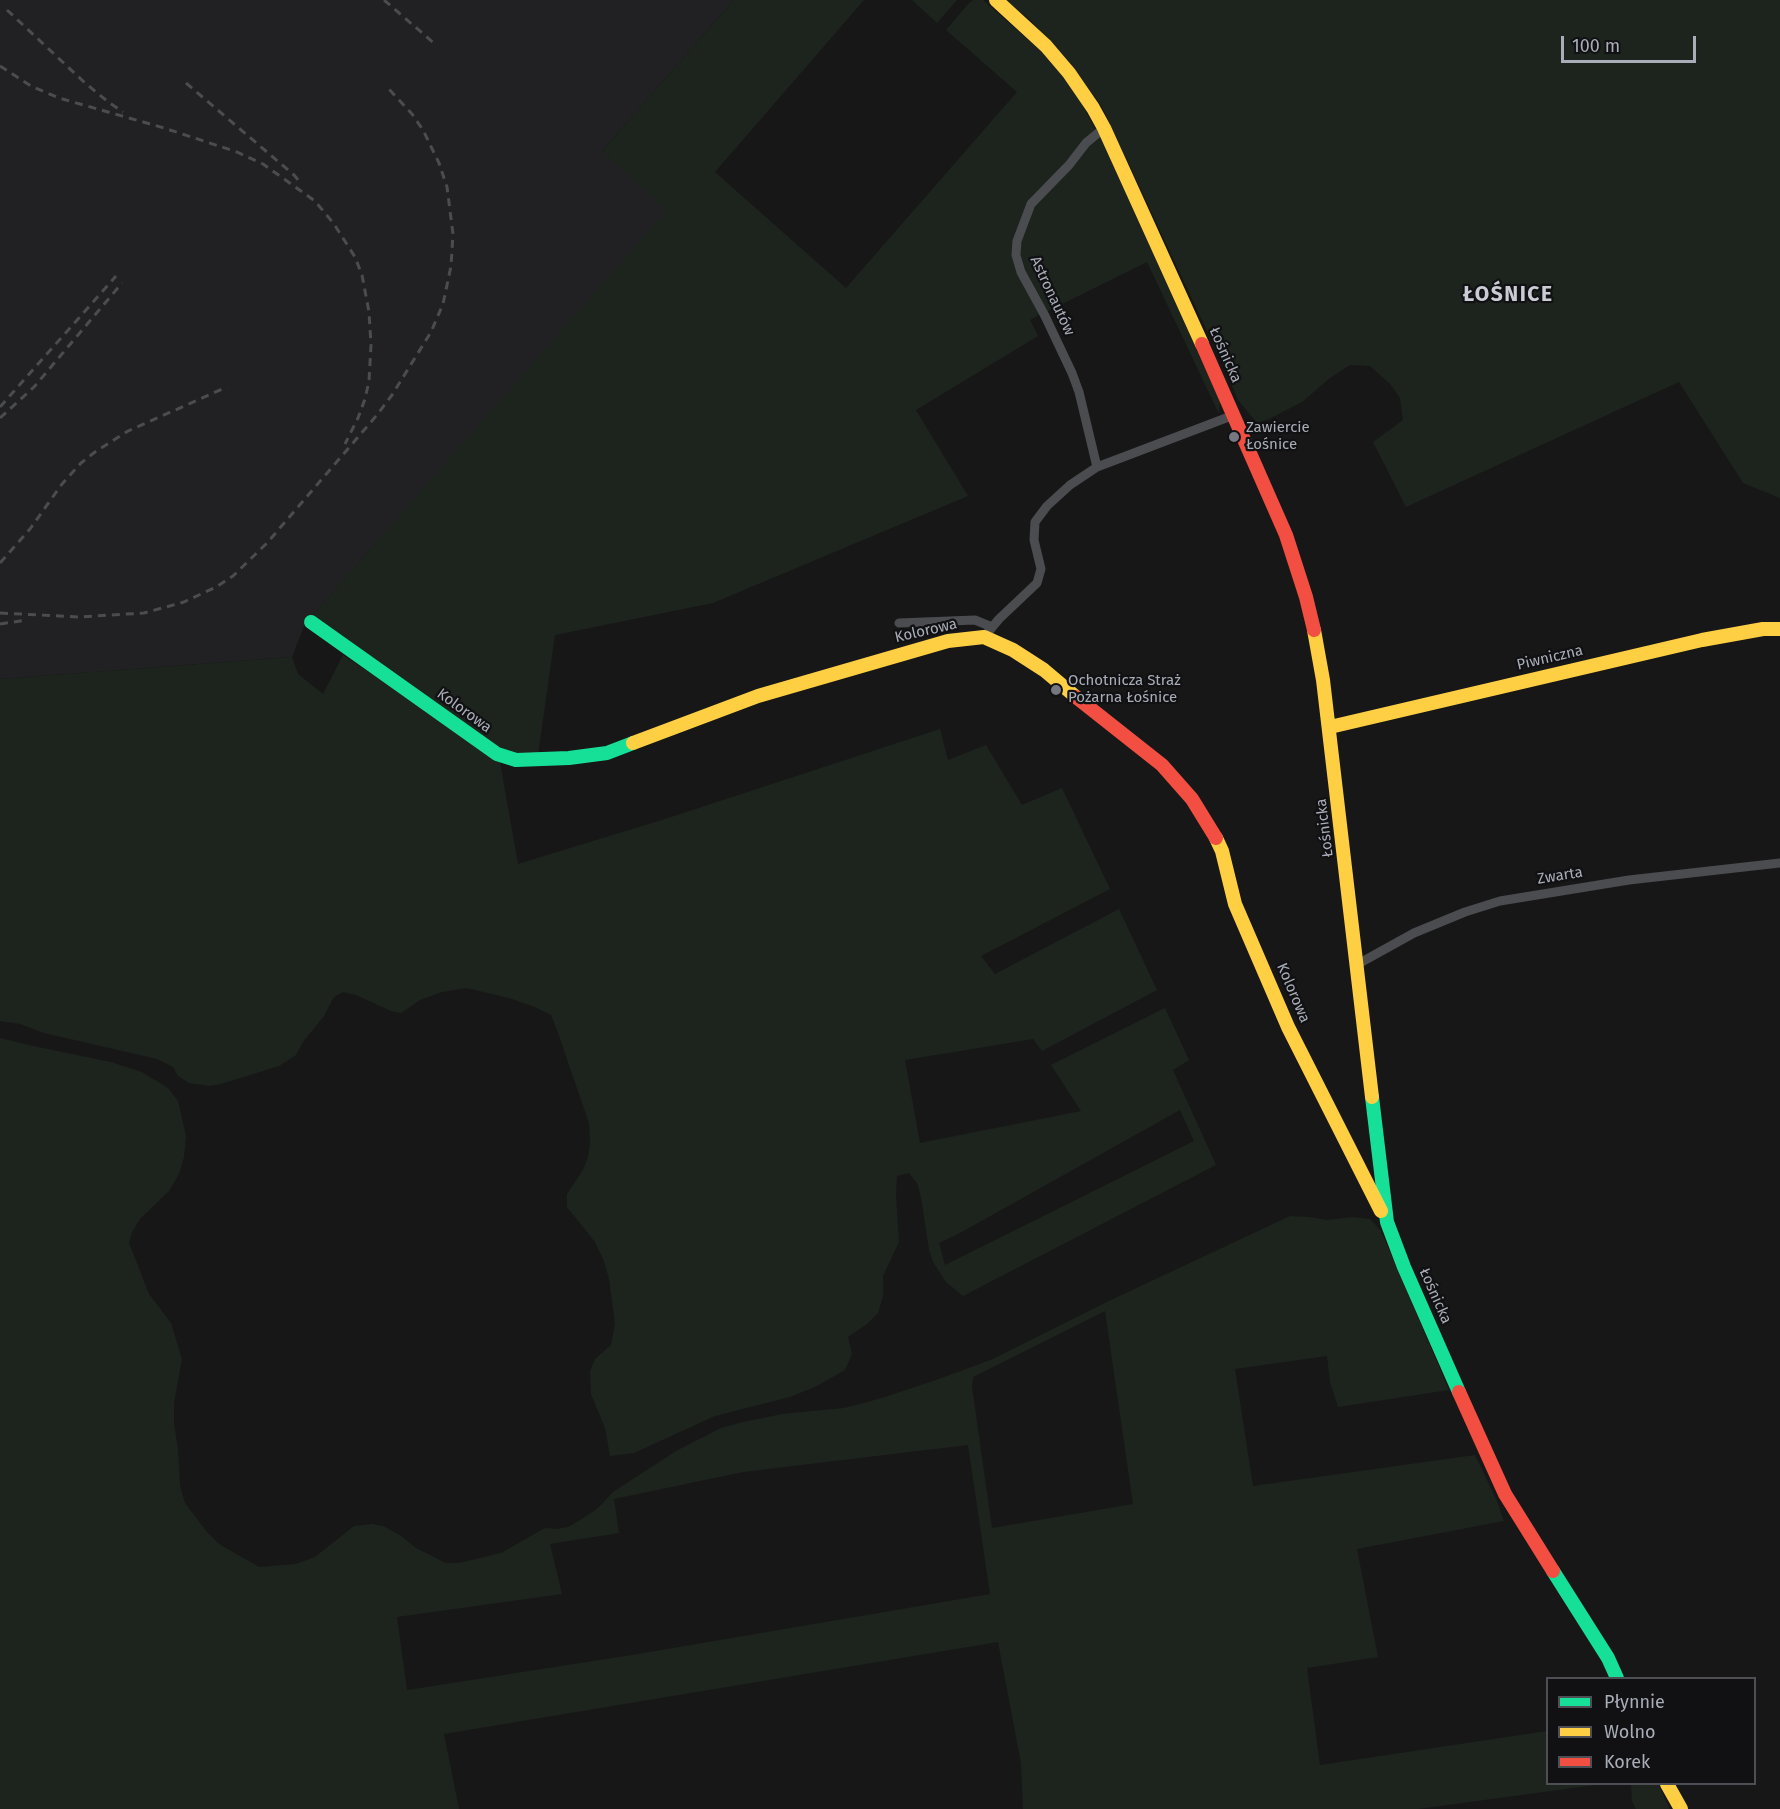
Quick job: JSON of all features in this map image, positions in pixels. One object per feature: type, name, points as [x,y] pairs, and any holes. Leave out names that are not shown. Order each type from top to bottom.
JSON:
[{"type":"street","name":"Łośnicka","points":[[996,0],[1046,46],[1093,108],[1104,128],[1274,506],[1300,578],[1318,646],[1358,964],[1386,1222],[1506,1494],[1608,1658],[1617,1677]]},
{"type":"street","name":"Astronautów","points":[[1096,467],[1078,392],[1071,373],[1045,316],[1021,272],[1016,255],[1017,241],[1031,204],[1069,165],[1086,143],[1104,128]]},
{"type":"street","points":[[899,623],[975,620],[988,632],[1037,583],[1040,564],[1034,540],[1035,522],[1070,485],[1096,467],[1234,415]]},
{"type":"street","name":"Kolorowa","points":[[312,622],[497,754],[516,760],[569,758],[607,753],[758,696],[931,645],[988,632],[1044,670],[1162,765],[1192,799],[1212,829],[1222,851],[1235,904],[1288,1027],[1386,1222]]},
{"type":"street","name":"Piwniczna","points":[[1330,727],[1702,640],[1780,629]]},
{"type":"street","name":"Zwarta","points":[[1358,964],[1414,933],[1465,912],[1500,901],[1629,880],[1780,863]]},
{"type":"street","points":[[1668,1785],[1681,1809]]},
{"type":"shaded area","points":[[0,0],[734,0],[602,151],[668,210],[305,624],[292,657],[0,679]]},
{"type":"shaded area","points":[[734,0],[864,0],[715,172],[846,288],[1017,92],[946,30],[969,3],[973,0],[983,0],[1050,59],[1068,80],[1095,129],[1032,200],[1014,242],[1024,284],[1039,315],[1030,320],[1038,336],[916,410],[968,496],[713,603],[555,635],[538,755],[515,756],[501,750],[322,621],[312,620],[305,624],[667,210],[602,151]]},
{"type":"shaded area","points":[[912,0],[957,0],[937,23]]},
{"type":"shaded area","points":[[1006,0],[1780,0],[1780,498],[1743,483],[1679,382],[1406,507],[1373,442],[1403,420],[1400,398],[1390,384],[1370,366],[1350,365],[1330,378],[1302,402],[1257,423],[1238,400],[1102,107],[1066,58],[1029,19]]},
{"type":"shaded area","points":[[1098,136],[1101,137],[1220,402],[1219,414],[1147,262],[1046,312],[1026,273],[1020,251],[1021,238],[1027,219],[1036,204]]},
{"type":"shaded area","points":[[343,655],[500,762],[518,864],[665,819],[940,729],[948,760],[986,745],[1022,805],[1062,788],[1110,889],[981,956],[995,974],[1119,909],[1157,990],[1042,1051],[1033,1039],[905,1060],[920,1143],[1081,1111],[1051,1065],[1165,1008],[1189,1060],[1173,1070],[1216,1165],[963,1296],[946,1282],[933,1262],[917,1183],[909,1173],[897,1176],[899,1242],[883,1276],[883,1296],[878,1313],[848,1337],[852,1354],[845,1370],[817,1386],[790,1397],[715,1416],[634,1453],[610,1456],[605,1428],[591,1394],[590,1371],[595,1359],[611,1345],[615,1324],[609,1279],[595,1242],[567,1207],[567,1194],[583,1170],[588,1157],[589,1123],[551,1015],[509,998],[466,988],[442,992],[420,1000],[401,1013],[343,992],[334,997],[324,1016],[303,1042],[296,1055],[279,1066],[209,1086],[189,1083],[178,1076],[173,1067],[157,1059],[0,1021],[0,679],[292,657],[298,674],[323,694]],"holes":[[[1180,1110],[1194,1141],[945,1265],[939,1243]]]},
{"type":"shaded area","points":[[0,1038],[111,1062],[142,1072],[168,1088],[178,1101],[186,1136],[184,1157],[179,1174],[169,1191],[140,1219],[132,1232],[129,1243],[149,1294],[171,1323],[182,1359],[174,1403],[174,1423],[180,1486],[185,1503],[219,1544],[259,1567],[296,1564],[315,1557],[354,1526],[372,1524],[383,1526],[400,1535],[416,1548],[446,1563],[459,1563],[501,1553],[545,1528],[568,1527],[598,1508],[613,1492],[676,1451],[721,1428],[782,1414],[844,1408],[882,1398],[993,1359],[1111,1300],[1290,1216],[1327,1220],[1354,1217],[1370,1219],[1383,1236],[1449,1390],[1338,1407],[1330,1382],[1327,1356],[1235,1369],[1253,1486],[1475,1455],[1504,1521],[1357,1549],[1378,1657],[1307,1668],[1320,1765],[1546,1731],[1546,1785],[1596,1785],[1418,1809],[1023,1809],[1021,1763],[998,1642],[444,1734],[459,1809],[0,1809]],"holes":[[[1105,1311],[1133,1504],[992,1528],[972,1387],[973,1377]],[[968,1445],[990,1594],[632,1655],[407,1690],[397,1617],[562,1594],[550,1544],[619,1533],[614,1499],[743,1472]]]},
{"type":"shaded area","points":[[1631,1785],[1658,1785],[1670,1809],[1636,1809],[1632,1801]]},
{"type":"railway","points":[[384,0],[435,44]]},
{"type":"railway","points":[[7,10],[84,82],[123,112]]},
{"type":"railway","points":[[0,66],[31,86],[59,98],[237,152],[263,164],[315,201],[334,224],[355,257],[362,275],[369,312],[371,345],[369,381],[358,418],[345,444]]},
{"type":"railway","points":[[186,83],[300,182]]},
{"type":"railway","points":[[0,613],[79,617],[144,613],[184,602],[216,587],[233,576],[267,543],[392,395],[431,332],[443,304],[451,266],[453,234],[447,187],[439,163],[423,130],[412,114],[387,87]]},
{"type":"railway","points":[[0,407],[116,276]]},
{"type":"railway","points":[[0,418],[34,387],[122,283]]},
{"type":"railway","points":[[0,563],[30,529],[62,484],[81,463],[95,452],[128,431],[227,387]]},
{"type":"railway","points":[[0,624],[27,620]]},
{"type":"traffic: fast","points":[[311,622],[497,754],[516,760],[569,758],[607,753],[633,743]]},
{"type":"traffic: fast","points":[[1372,1097],[1387,1222],[1404,1267],[1459,1392]]},
{"type":"traffic: fast","points":[[1553,1571],[1608,1658],[1617,1677]]},
{"type":"traffic: slow","points":[[996,0],[1046,46],[1069,73],[1093,108],[1202,344]]},
{"type":"traffic: slow","points":[[1330,727],[1702,640],[1763,629],[1780,629]]},
{"type":"traffic: slow","points":[[1314,630],[1323,680],[1372,1097]]},
{"type":"traffic: slow","points":[[633,743],[758,696],[948,641],[984,637],[1013,650],[1044,670],[1076,697]]},
{"type":"traffic: slow","points":[[1216,838],[1222,851],[1235,904],[1288,1027],[1381,1211]]},
{"type":"traffic: slow","points":[[1668,1785],[1681,1809]]},
{"type":"traffic: jam","points":[[1202,344],[1286,535],[1314,630]]},
{"type":"traffic: jam","points":[[1076,697],[1162,765],[1192,799],[1216,838]]},
{"type":"traffic: jam","points":[[1459,1392],[1505,1494],[1553,1571]]},
{"type":"place","name":"Zawiercie Łośnice","points":[[1234,437]]},
{"type":"place","name":"Ochotnicza Straż Pożarna Łośnice","points":[[1056,690]]},
{"type":"district","name":"ŁOŚNICE","points":[[1508,295]]}]
